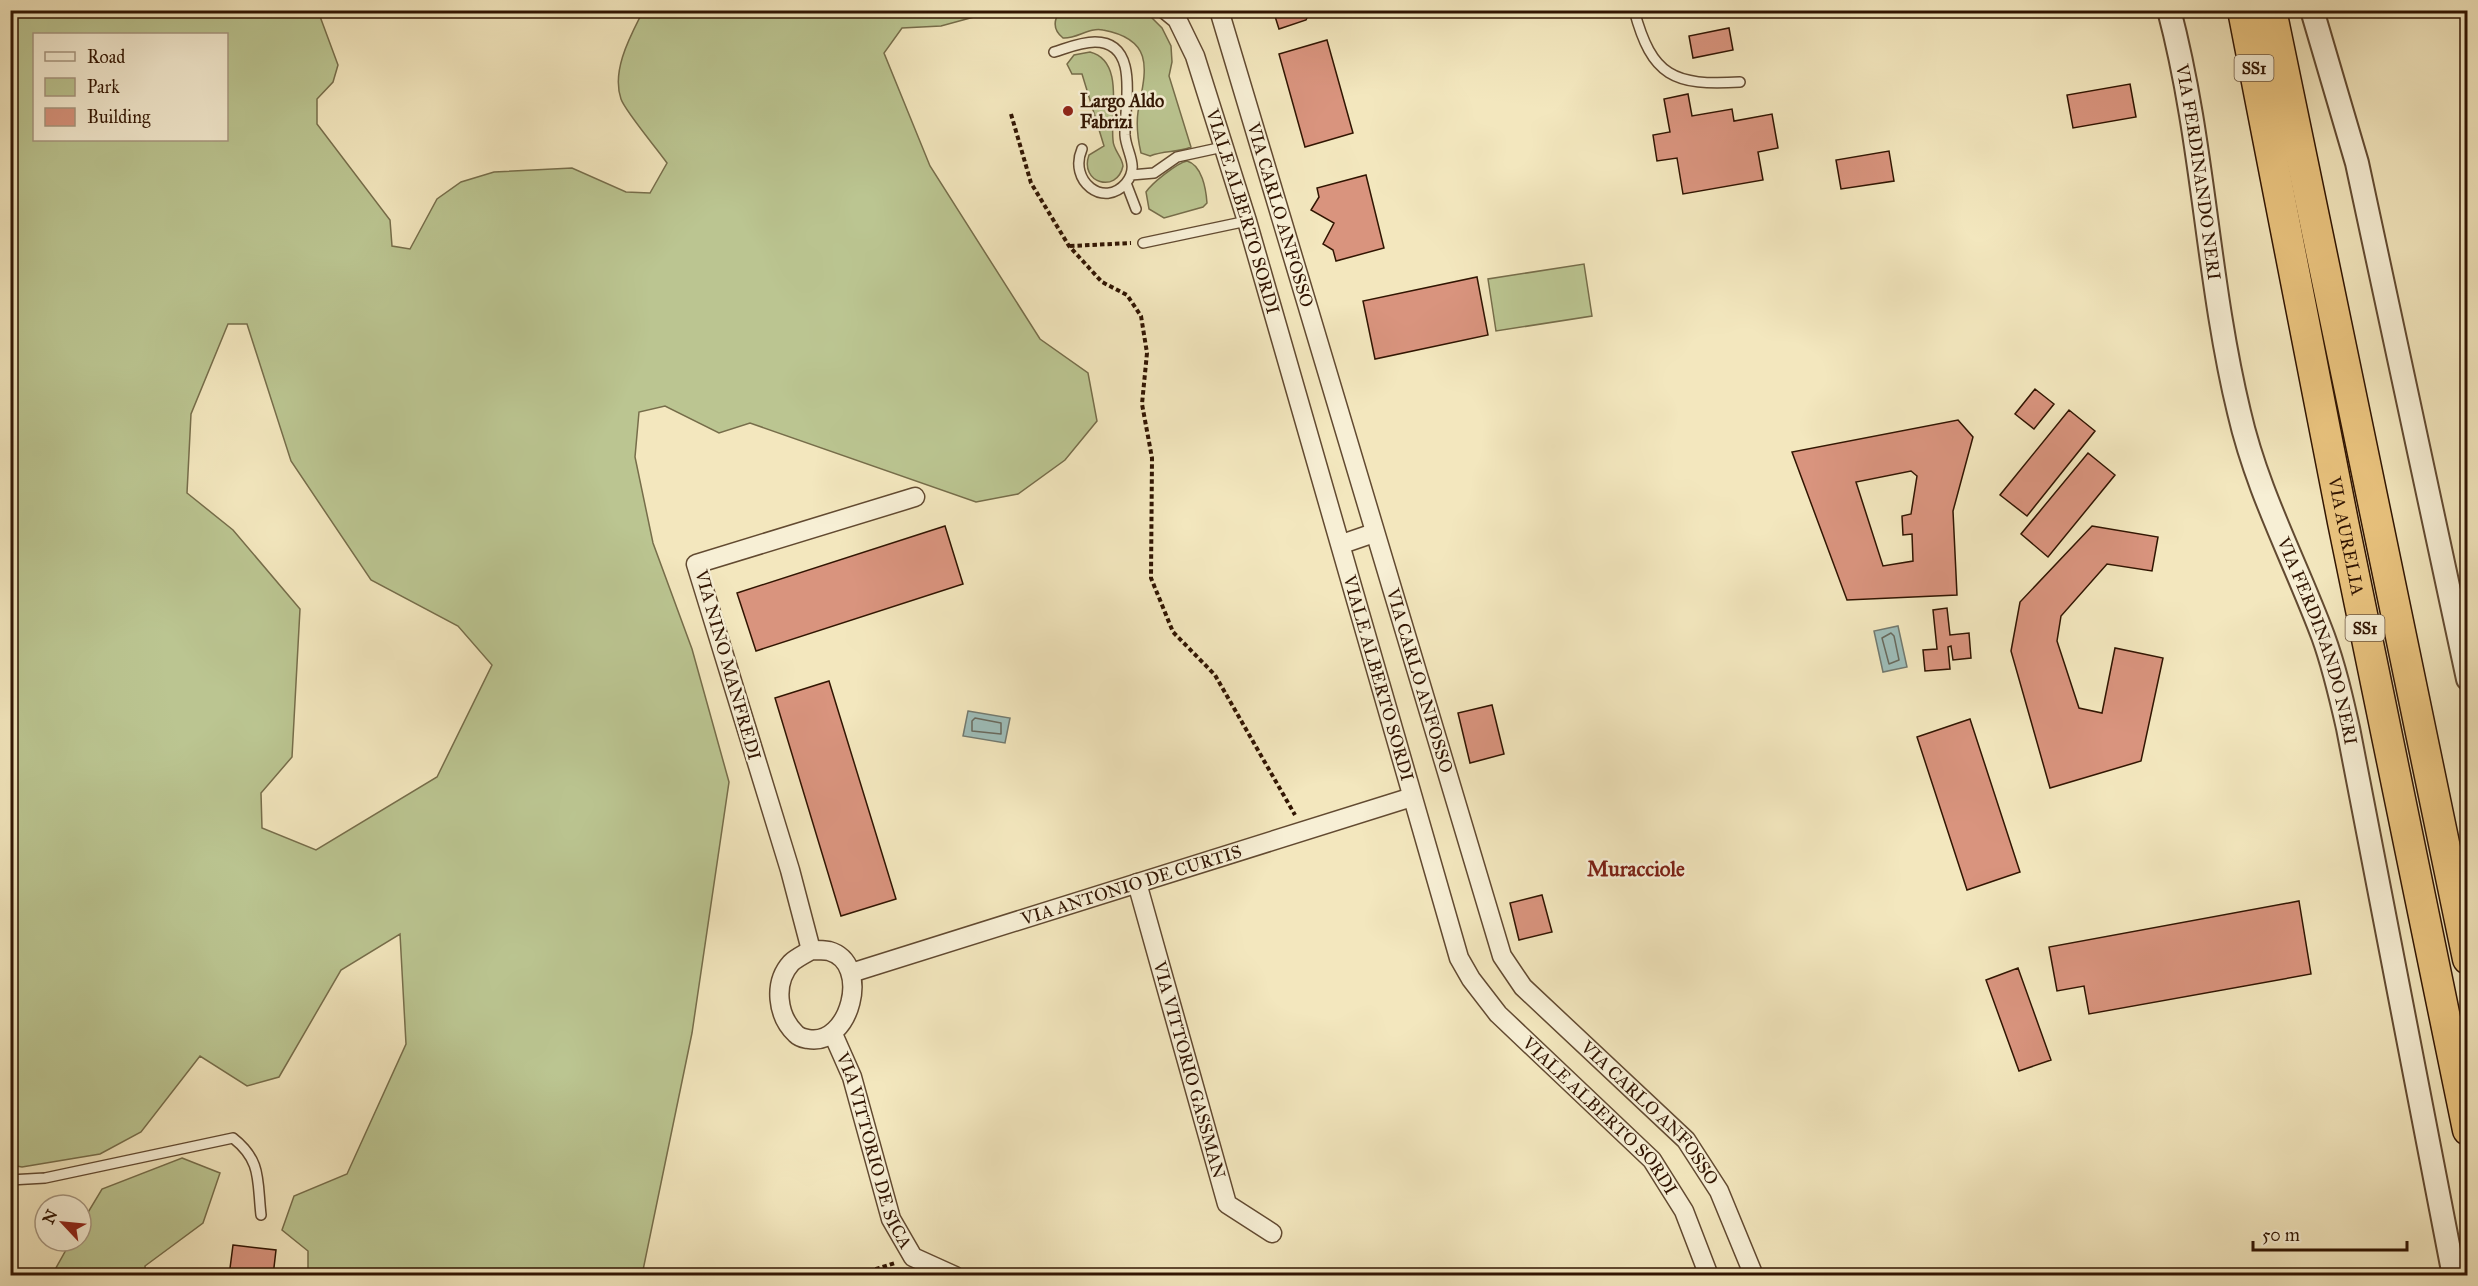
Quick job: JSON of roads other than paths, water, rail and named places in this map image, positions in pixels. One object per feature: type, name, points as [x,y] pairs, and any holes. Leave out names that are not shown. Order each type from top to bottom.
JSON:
[{"type":"highway","points":[[2228,10],[2266,126]]},
{"type":"highway","name":"VIA AURELIA","points":[[2243,10],[2468,1130]]},
{"type":"highway","name":"VIA AURELIA","points":[[2271,10],[2468,959]]},
{"type":"street","name":"VIALE ALBERTO SORDI","points":[[1166,10],[1177,19],[1195,56],[1247,221],[1342,544],[1459,958],[1498,1014],[1652,1160],[1684,1211],[1709,1275]]},
{"type":"street","name":"VIA CARLO ANFOSSO","points":[[1219,10],[1502,957],[1523,987],[1686,1140],[1723,1198],[1754,1275]]},
{"type":"street","name":"VIA FERDINANDO NERI","points":[[2169,10],[2191,109],[2224,339],[2238,410],[2277,530],[2316,618],[2335,673],[2348,728],[2454,1275]]},
{"type":"street","points":[[2312,10],[2358,162],[2468,679]]},
{"type":"street","name":"VIA NINO MANFREDI","points":[[810,950],[790,870],[696,564],[915,497]]},
{"type":"street","points":[[1342,544],[1374,533]]},
{"type":"street","name":"VIA ANTONIO DE CURTIS","points":[[851,973],[1412,797]]},
{"type":"street","name":"VIA VITTORIO GASSMAN","points":[[1137,883],[1227,1204],[1272,1233]]},
{"type":"street","points":[[810,950],[830,951],[843,960],[851,973],[850,1000],[845,1016],[833,1035],[819,1041],[798,1037],[786,1024],[779,1003],[782,981],[791,963],[810,950]]},
{"type":"street","name":"VIA VITTORIO DE SICA","points":[[833,1035],[852,1077],[891,1219],[913,1257],[955,1275]]},
{"type":"lane","points":[[1634,10],[1648,50],[1662,69],[1690,82],[1740,82]]},
{"type":"lane","points":[[1054,52],[1098,42],[1109,45],[1124,60],[1127,71],[1125,137],[1132,158],[1129,179],[1136,209]]},
{"type":"lane","points":[[1082,149],[1079,158],[1080,176],[1092,190],[1111,192],[1129,179],[1154,173],[1177,157],[1223,147]]},
{"type":"lane","points":[[1143,243],[1247,221]]},
{"type":"lane","points":[[10,1180],[45,1178],[232,1138],[249,1150],[256,1167],[261,1215]]},
{"type":"water","points":[[1898,626],[1907,667],[1883,672],[1874,631]]},
{"type":"water","points":[[968,711],[1010,718],[1005,743],[963,736]]},
{"type":"place","name":"Largo Aldo Fabrizi","points":[[1068,111]]},
{"type":"district","name":"Muracciole","points":[[1636,869]]}]
